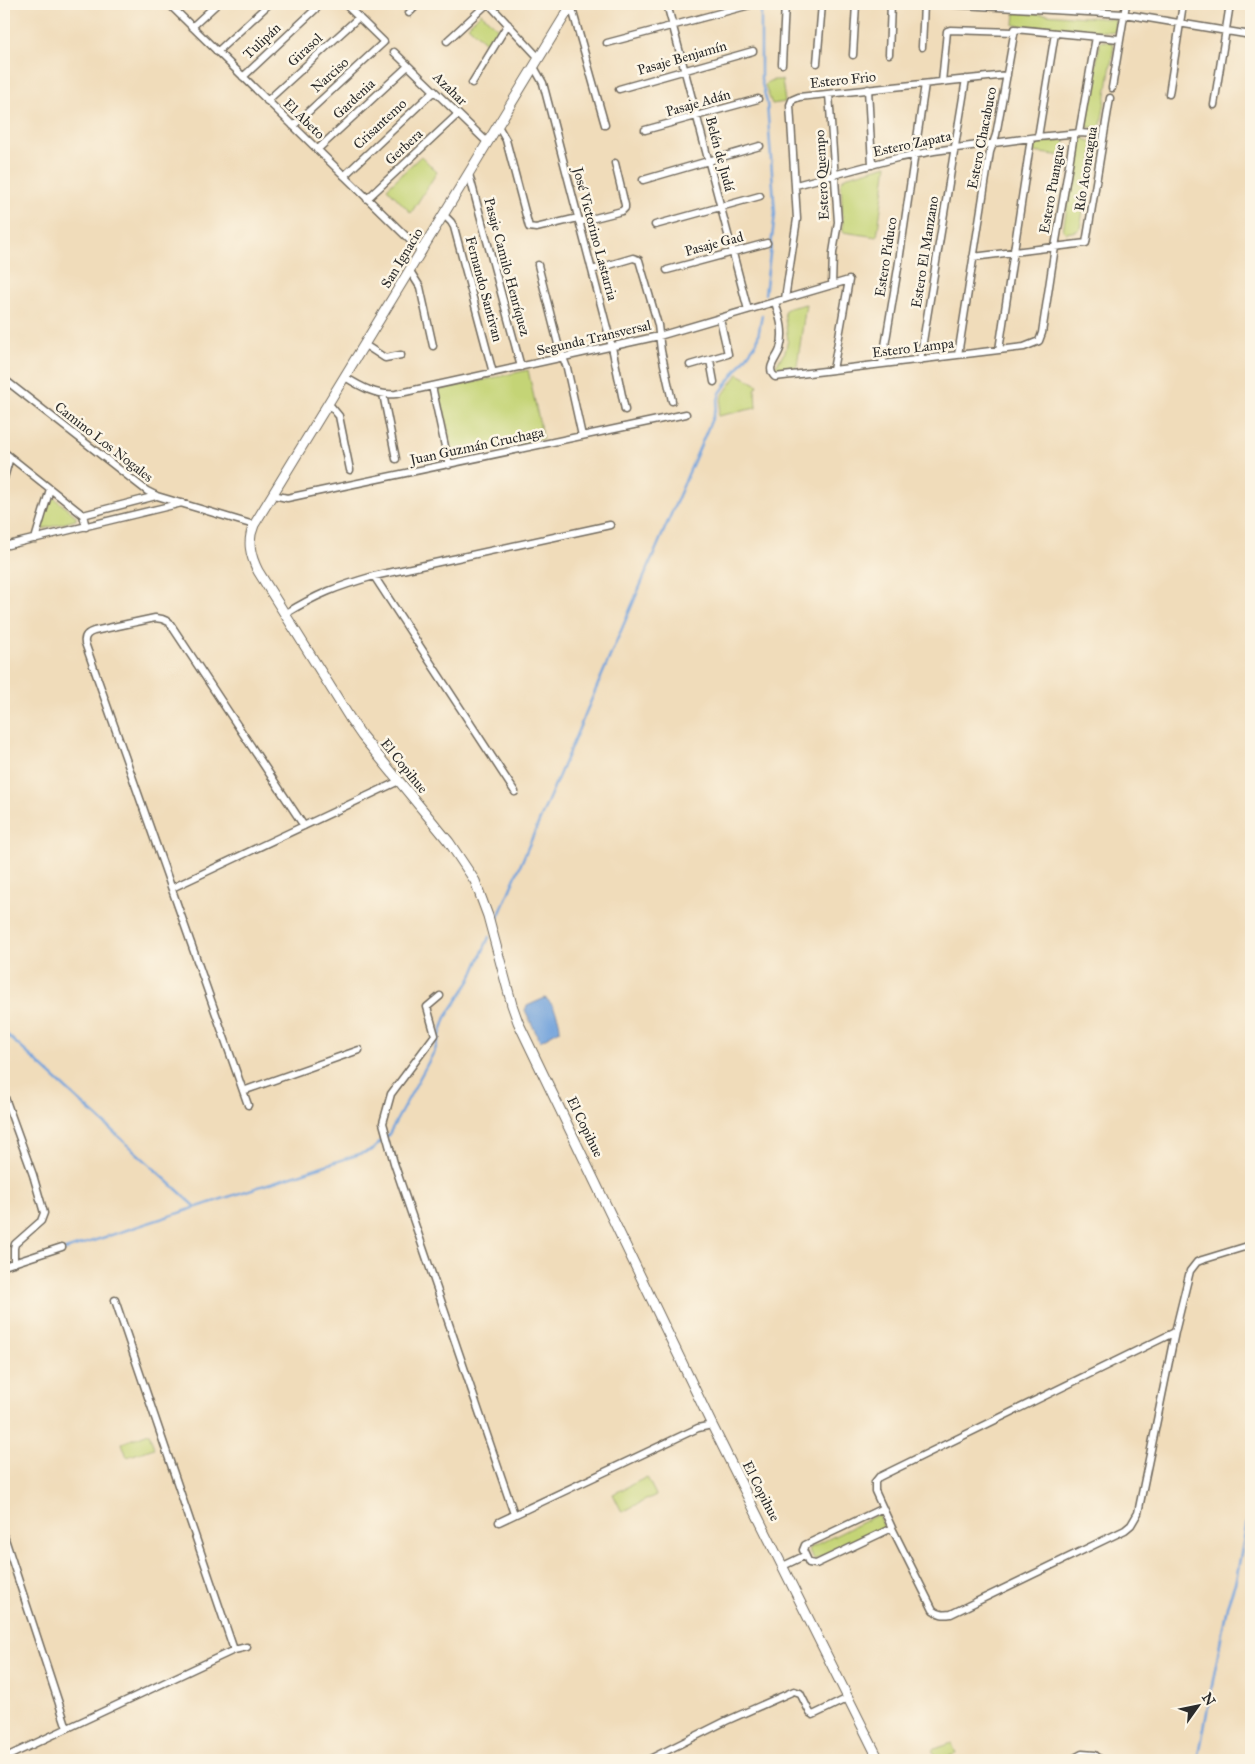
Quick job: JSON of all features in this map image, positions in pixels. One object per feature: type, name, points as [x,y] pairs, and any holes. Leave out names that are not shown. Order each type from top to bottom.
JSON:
[{"type":"main road","name":"San Ignacio","points":[[254,525],[572,4]]},
{"type":"main road","name":"El Copihue","points":[[254,525],[250,540],[251,557],[258,571],[362,736],[449,842],[475,881],[488,916],[518,1022],[712,1425],[878,1760]]},
{"type":"street","name":"El Abeto","points":[[169,4],[422,252]]},
{"type":"street","points":[[192,27],[217,4]]},
{"type":"street","points":[[217,52],[269,4]]},
{"type":"street","name":"Tulipán","points":[[243,77],[321,4]]},
{"type":"street","points":[[345,4],[359,17]]},
{"type":"street","points":[[408,12],[418,4]]},
{"type":"street","points":[[446,41],[488,4],[539,58]]},
{"type":"street","points":[[572,4],[605,125]]},
{"type":"street","name":"Belén de Judá","points":[[667,4],[748,310]]},
{"type":"street","points":[[782,64],[785,4]]},
{"type":"street","points":[[817,63],[822,4]]},
{"type":"street","points":[[853,55],[856,4]]},
{"type":"street","points":[[889,54],[891,4]]},
{"type":"street","points":[[922,47],[924,4]]},
{"type":"street","points":[[944,4],[1124,14],[1251,35]]},
{"type":"street","points":[[1112,88],[1126,4]]},
{"type":"street","points":[[1169,94],[1183,4]]},
{"type":"street","points":[[1214,105],[1230,4]]},
{"type":"street","points":[[607,43],[750,5]]},
{"type":"street","name":"Narciso","points":[[293,126],[384,42],[359,17]]},
{"type":"street","name":"Girasol","points":[[267,101],[359,17]]},
{"type":"street","points":[[472,83],[508,24]]},
{"type":"street","points":[[942,82],[947,31],[950,30],[1014,32],[1015,29],[1119,39]]},
{"type":"street","name":"Estero Chacabuco","points":[[958,355],[990,152],[994,143],[1014,32]]},
{"type":"street","points":[[1000,350],[1014,252],[1055,33]]},
{"type":"street","name":"Estero Puangue","points":[[1055,247],[1096,37]]},
{"type":"street","name":"Azahar","points":[[394,52],[488,143]]},
{"type":"street","name":"Pasaje Benjamín","points":[[619,89],[752,52]]},
{"type":"street","name":"Gardenia","points":[[317,150],[408,66]]},
{"type":"street","name":"José Victorino Lastarria","points":[[534,66],[543,83],[612,347],[625,410]]},
{"type":"street","name":"Estero Frio","points":[[786,299],[797,224],[790,105],[792,100],[798,97],[1007,75]]},
{"type":"street","name":"Estero El Manzano","points":[[920,360],[966,79]]},
{"type":"street","name":"Estero Piduco","points":[[882,364],[925,84]]},
{"type":"street","points":[[868,90],[872,165]]},
{"type":"street","name":"Crisantemo","points":[[344,176],[434,91]]},
{"type":"street","name":"Estero Quempo","points":[[829,94],[838,222],[832,264],[832,285]]},
{"type":"street","name":"Río Aconcagua","points":[[1055,247],[1086,243],[1110,98]]},
{"type":"street","name":"Pasaje Adán","points":[[645,130],[758,99]]},
{"type":"street","name":"Gerbera","points":[[367,199],[458,114]]},
{"type":"street","points":[[498,126],[506,140],[529,227],[536,228],[622,211],[625,205],[614,163]]},
{"type":"street","name":"Estero Zapata","points":[[796,185],[915,154],[1034,138],[1095,134]]},
{"type":"street","points":[[643,180],[760,146]]},
{"type":"street","name":"Pasaje Camilo Henríquez","points":[[468,174],[522,367]]},
{"type":"street","points":[[655,225],[760,196]]},
{"type":"street","name":"Fernando Santivan","points":[[444,215],[454,228],[493,374]]},
{"type":"street","name":"Pasaje Gad","points":[[668,270],[767,243]]},
{"type":"street","points":[[974,257],[1055,247]]},
{"type":"street","name":"Estero Lampa","points":[[775,302],[782,334],[778,353],[771,367],[772,376],[775,377],[1024,347],[1039,341],[1042,333],[1055,247]]},
{"type":"street","points":[[592,270],[633,258],[637,258],[640,262],[658,325],[672,401]]},
{"type":"street","points":[[538,265],[582,436]]},
{"type":"street","points":[[410,271],[417,280],[422,292],[434,346]]},
{"type":"street","name":"Segunda Transversal","points":[[345,377],[366,389],[383,394],[396,394],[659,336],[849,280],[833,370]]},
{"type":"street","points":[[690,365],[728,354],[720,319]]},
{"type":"street","points":[[365,345],[385,358],[401,354]]},
{"type":"street","points":[[710,360],[714,382]]},
{"type":"street","name":"Camino Los Nogales","points":[[4,379],[143,489],[158,496],[254,525]]},
{"type":"street","points":[[432,386],[449,465]]},
{"type":"street","points":[[383,394],[396,459]]},
{"type":"street","points":[[329,404],[339,416],[350,470]]},
{"type":"street","name":"Juan Guzmán Cruchaga","points":[[273,495],[287,498],[686,414]]},
{"type":"street","points":[[4,452],[83,515],[86,527]]},
{"type":"street","points":[[4,478],[10,457]]},
{"type":"street","points":[[35,539],[50,489]]},
{"type":"street","points":[[83,515],[158,496]]},
{"type":"street","points":[[4,546],[183,503]]},
{"type":"street","points":[[286,614],[316,596],[344,584],[610,525]]},
{"type":"street","points":[[374,576],[515,792]]},
{"type":"street","points":[[248,1105],[86,643],[86,636],[90,632],[155,618],[172,624],[304,826]]},
{"type":"street","points":[[172,888],[399,781]]},
{"type":"street","points":[[440,996],[427,1007],[434,1035],[392,1094],[383,1124],[514,1514]]},
{"type":"street","points":[[243,1091],[359,1050]]},
{"type":"street","points":[[4,1095],[33,1174],[44,1213],[41,1221],[15,1244],[14,1263]]},
{"type":"street","points":[[1175,1332],[882,1474],[876,1480],[874,1486],[892,1528],[936,1613],[951,1614],[1125,1530],[1131,1525],[1138,1513],[1175,1332],[1190,1271],[1202,1260],[1251,1245]]},
{"type":"street","points":[[4,1266],[62,1247]]},
{"type":"street","points":[[115,1300],[234,1650]]},
{"type":"street","points":[[499,1522],[698,1428],[712,1425]]},
{"type":"street","points":[[883,1508],[805,1545],[803,1550],[804,1556],[809,1563],[816,1564],[892,1528]]},
{"type":"street","points":[[4,1536],[67,1728]]},
{"type":"street","points":[[783,1566],[804,1556]]},
{"type":"street","points":[[4,1758],[234,1650],[247,1647]]},
{"type":"street","points":[[650,1759],[726,1721],[794,1691],[800,1693],[810,1714],[813,1715],[848,1698]]},
{"type":"street","points":[[1072,1760],[1082,1754],[1095,1756],[1101,1760]]},
{"type":"green space","points":[[1015,12],[1115,19],[1115,32],[1014,25]]},
{"type":"green space","points":[[481,13],[500,30],[487,44],[468,26]]},
{"type":"green space","points":[[1102,41],[1112,42],[1114,46],[1101,125],[1099,128],[1087,127],[1085,124],[1100,43]]},
{"type":"green space","points":[[782,80],[785,102],[772,104],[765,86],[770,81]]},
{"type":"green space","points":[[1082,138],[1095,143],[1080,228],[1077,231],[1066,233],[1063,230],[1079,140]]},
{"type":"green space","points":[[1065,140],[1063,156],[1033,152],[1033,144]]},
{"type":"green space","points":[[421,156],[437,172],[411,213],[387,188]]},
{"type":"green space","points":[[887,165],[877,237],[843,232],[841,182],[845,177]]},
{"type":"green space","points":[[806,304],[797,366],[780,371],[776,369],[776,365],[785,352],[788,340],[784,311]]},
{"type":"green space","points":[[528,370],[543,439],[454,458],[439,390]]},
{"type":"green space","points":[[738,374],[758,385],[755,390],[756,408],[718,416],[722,396]]},
{"type":"green space","points":[[52,496],[76,516],[76,520],[39,530]]},
{"type":"green space","points":[[149,1433],[154,1448],[127,1457],[122,1443]]},
{"type":"green space","points":[[647,1477],[656,1495],[622,1512],[613,1494]]},
{"type":"green space","points":[[879,1514],[884,1528],[814,1560],[808,1549]]},
{"type":"green space","points":[[952,1743],[956,1754],[936,1760],[932,1750]]},
{"type":"water","points":[[545,998],[556,1012],[560,1030],[540,1041],[525,1010],[527,1006]]},
{"type":"waterway","points":[[761,4],[761,80],[767,103],[775,214],[765,294]]},
{"type":"waterway","points":[[496,922],[714,414],[720,393],[757,342],[762,315]]},
{"type":"waterway","points":[[4,1270],[372,1150],[389,1134],[435,1050],[446,1017],[470,981],[489,937]]},
{"type":"waterway","points":[[4,1032],[196,1207]]},
{"type":"waterway","points":[[1198,1760],[1227,1606],[1236,1580],[1251,1500]]}]
